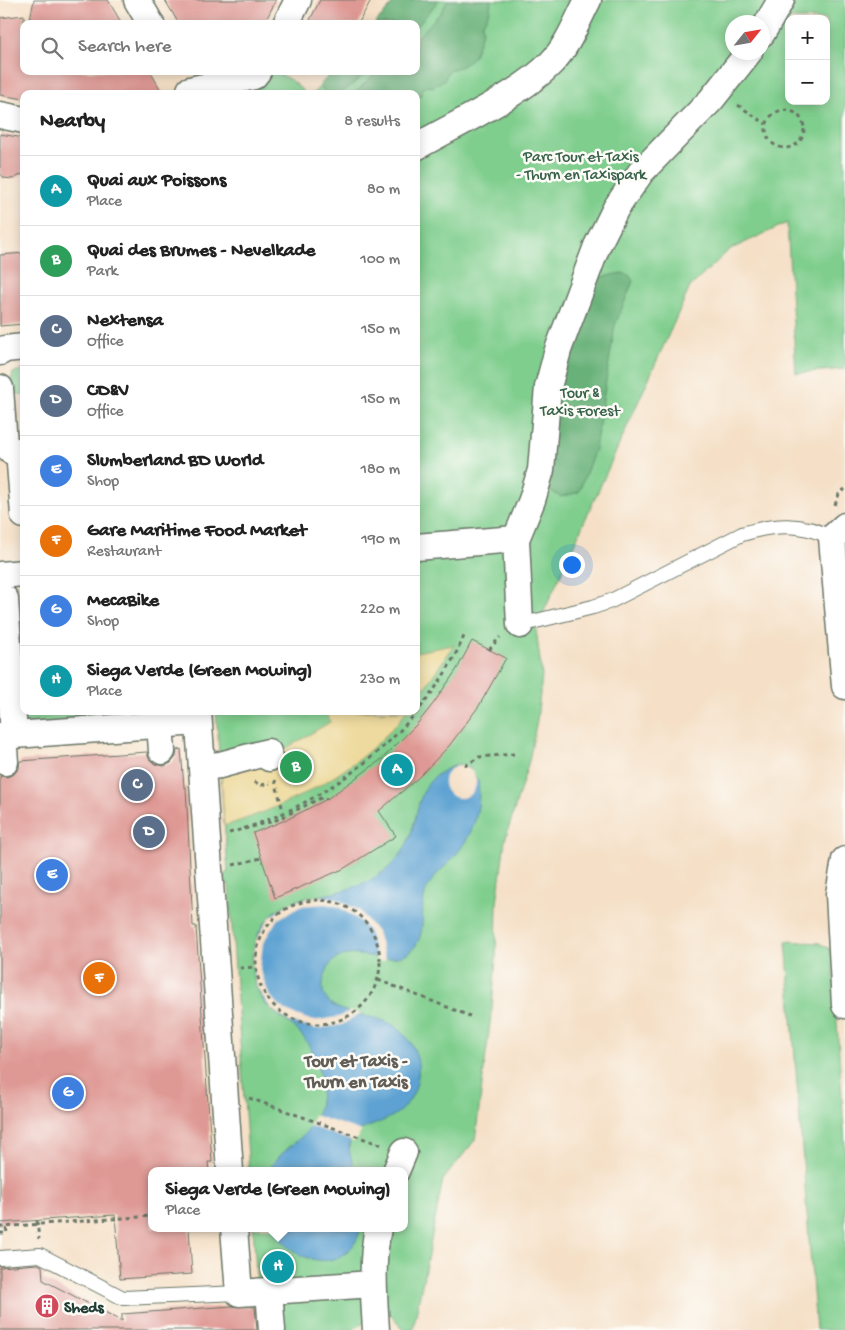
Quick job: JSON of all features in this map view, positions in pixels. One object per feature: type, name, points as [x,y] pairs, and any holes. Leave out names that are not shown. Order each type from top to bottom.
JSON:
[{"type":"street","points":[[137,0],[149,20]]},
{"type":"street","points":[[288,20],[298,0]]},
{"type":"street","points":[[420,145],[525,85],[551,63],[568,40],[588,0]]},
{"type":"street","points":[[770,19],[781,0]]},
{"type":"street","points":[[520,625],[516,539],[532,500],[541,470],[548,387],[558,350],[597,246],[616,208],[641,172],[718,92],[743,60]]},
{"type":"street","points":[[186,85],[255,75]]},
{"type":"street","points":[[0,115],[20,119]]},
{"type":"street","points":[[0,352],[5,349],[20,348]]},
{"type":"street","points":[[0,388],[4,444],[9,450],[20,451]]},
{"type":"street","points":[[838,532],[845,686]]},
{"type":"street","points":[[420,547],[516,539]]},
{"type":"street","points":[[5,762],[7,593],[20,578]]},
{"type":"street","points":[[6,728],[198,716],[202,767],[200,833],[226,969],[225,1089],[218,1118],[229,1167]]},
{"type":"street","points":[[160,718],[162,750]]},
{"type":"street","points":[[202,767],[220,765],[268,752],[272,770]]},
{"type":"street","points":[[845,860],[841,875],[839,904],[845,1006]]},
{"type":"street","points":[[234,1232],[239,1293],[373,1284]]},
{"type":"street","points":[[370,1326],[378,1232]]},
{"type":"street","points":[[269,1291],[272,1330]]},
{"type":"lane","points":[[520,625],[611,601],[742,534],[760,528],[779,525],[802,526],[818,531],[838,532]]},
{"type":"lane","points":[[0,1258],[40,1255],[123,1298],[239,1293]]},
{"type":"path","points":[[718,92],[766,124],[769,140],[778,147],[784,148],[796,145],[803,136],[804,123],[790,110],[776,111],[771,115],[766,124]]},
{"type":"path","points":[[420,706],[450,665],[464,636]]},
{"type":"path","points":[[240,830],[284,811],[331,786],[355,770],[399,733],[413,715]]},
{"type":"path","points":[[465,766],[479,758],[514,754]]},
{"type":"path","points":[[254,782],[262,786],[272,770]]},
{"type":"path","points":[[200,833],[240,830],[274,821],[322,797],[327,799]]},
{"type":"path","points":[[282,806],[284,811]]},
{"type":"path","points":[[245,862],[261,858]]},
{"type":"path","points":[[328,900],[354,911],[372,932],[380,958],[378,980],[371,996],[352,1014],[328,1024],[316,1024],[303,1022],[280,1011],[264,991],[226,969],[261,939],[276,916],[300,902],[328,900]]},
{"type":"path","points":[[378,980],[470,1016]]},
{"type":"path","points":[[225,1089],[368,1140]]},
{"type":"path","points":[[0,1227],[148,1216]]},
{"type":"path","points":[[37,1223],[38,1236]]},
{"type":"path","points":[[0,1233],[7,1233],[6,1227]]},
{"type":"green space","name":"Parc Tour et Taxis - Thurn en Taxispark","points":[[396,0],[845,0],[845,369],[796,373],[787,223],[729,250],[690,287],[536,629],[542,676],[537,720],[529,761],[505,840],[497,903],[496,958],[492,1008],[475,1140],[443,1180],[413,1330],[405,1330],[386,1310],[352,1330],[277,1330],[257,1285],[253,1232],[408,1232],[408,1167],[249,1167],[229,884],[226,884],[224,874],[228,872],[216,715],[420,715],[420,90],[316,90],[330,75],[420,75],[420,20],[378,20]]},
{"type":"green space","points":[[396,0],[439,0],[420,23],[420,20],[378,20]]},
{"type":"green space","points":[[448,0],[491,0],[490,11],[482,25],[483,30],[474,56],[464,65],[449,71],[444,80],[432,87],[427,86],[422,89],[420,96],[420,90],[358,90],[373,75],[420,75],[420,35],[441,12]]},
{"type":"green space","points":[[257,75],[281,75],[288,78],[302,90],[225,90]]},
{"type":"green space","points":[[329,75],[363,75],[346,90],[323,90],[320,85]]},
{"type":"green space","name":"Tour & Taxis Forest","points":[[622,273],[629,275],[633,281],[615,325],[595,449],[579,492],[561,497],[549,490],[546,484],[553,409],[591,279]]},
{"type":"green space","points":[[20,370],[20,394],[14,392],[10,383],[13,373]]},
{"type":"green space","points":[[20,623],[20,714],[14,624]]},
{"type":"green space","points":[[20,715],[133,715],[134,721],[21,729]]},
{"type":"green space","points":[[786,941],[819,943],[830,949],[833,962],[845,1143],[845,1330],[816,1330]]},
{"type":"sand","points":[[454,645],[420,694],[420,651]]},
{"type":"sand","points":[[328,715],[404,715],[389,732],[348,768],[301,796],[224,826],[221,775],[277,754],[330,722]]},
{"type":"water","points":[[459,765],[469,768],[478,781],[477,814],[465,843],[434,877],[427,889],[424,897],[419,939],[409,952],[398,957],[386,958],[351,955],[340,957],[332,963],[325,975],[323,988],[326,998],[333,1005],[354,1014],[387,1022],[395,1026],[408,1039],[413,1047],[418,1064],[417,1082],[413,1093],[408,1102],[396,1114],[363,1129],[351,1139],[349,1146],[355,1167],[271,1167],[274,1162],[309,1129],[318,1111],[321,1089],[318,1068],[310,1047],[297,1030],[265,1003],[255,983],[252,960],[261,928],[275,912],[290,903],[342,891],[359,885],[376,877],[390,866],[405,847],[423,792],[431,781],[442,772]]},
{"type":"water","points":[[276,1232],[359,1232],[354,1244],[345,1254],[333,1259],[320,1260],[306,1257],[282,1241]]},
{"type":"pier","points":[[460,766],[472,770],[476,782],[472,794],[460,798],[448,794],[444,782],[448,770]]},
{"type":"pier","points":[[317,896],[336,898],[360,911],[377,932],[385,959],[384,961],[377,961],[369,932],[361,922],[339,907],[326,904],[300,906],[277,920],[263,943],[260,969],[269,994],[278,1005],[288,1012],[313,1021],[338,1017],[351,1011],[361,1013],[342,1025],[315,1029],[289,1022],[271,1009],[257,988],[252,964],[256,940],[269,918],[289,903]]},
{"type":"pier","points":[[314,1115],[362,1131],[354,1142],[310,1126]]},
{"type":"building","points":[[34,0],[108,0],[120,20],[30,20]]},
{"type":"building","points":[[165,0],[276,0],[266,20],[177,20]]},
{"type":"building","points":[[320,0],[371,0],[360,20],[310,20]]},
{"type":"building","points":[[24,15],[24,20],[20,20],[20,75],[152,75],[161,90],[20,90],[20,98],[0,95],[0,18]]},
{"type":"building","points":[[0,134],[20,137],[20,175],[13,179],[4,178],[0,173]]},
{"type":"building","points":[[20,253],[20,324],[0,326],[0,255]]},
{"type":"building","points":[[472,641],[506,658],[479,706],[449,746],[419,777],[379,811],[396,836],[343,869],[275,898],[253,833],[288,819],[327,799],[382,759],[417,724],[433,704],[457,669]]},
{"type":"building","points":[[181,749],[184,787],[186,787],[193,926],[196,926],[212,1162],[208,1162],[209,1167],[148,1167],[148,1232],[189,1232],[192,1274],[120,1279],[115,1215],[0,1223],[0,776],[7,777],[14,774],[19,768],[20,761],[147,752],[149,759],[155,764],[164,766],[171,763],[176,757],[177,750]]},
{"type":"building","name":"Sheds","points":[[38,1264],[42,1266],[43,1280],[122,1321],[122,1314],[232,1306],[255,1307],[257,1330],[0,1330],[0,1267]]},
{"type":"place","name":"Quai des Brumes - Nevelkade","points":[[296,767]]},
{"type":"place","name":"Quai aux Poissons","points":[[397,770]]},
{"type":"place","name":"Nextensa","points":[[137,785]]},
{"type":"place","name":"CD&V","points":[[149,832]]},
{"type":"place","name":"Slumberland BD World","points":[[52,875]]},
{"type":"place","name":"Gare Maritime Food Market","points":[[99,978]]},
{"type":"place","name":"MecaBike","points":[[68,1093]]},
{"type":"place","name":"Siega Verde (Green Mowing)","points":[[278,1267]]},
{"type":"place","name":"Sheds","points":[[47,1306]]},
{"type":"district","name":"Tour et Taxis - Thurn en Taxis","points":[[356,1070]]}]
